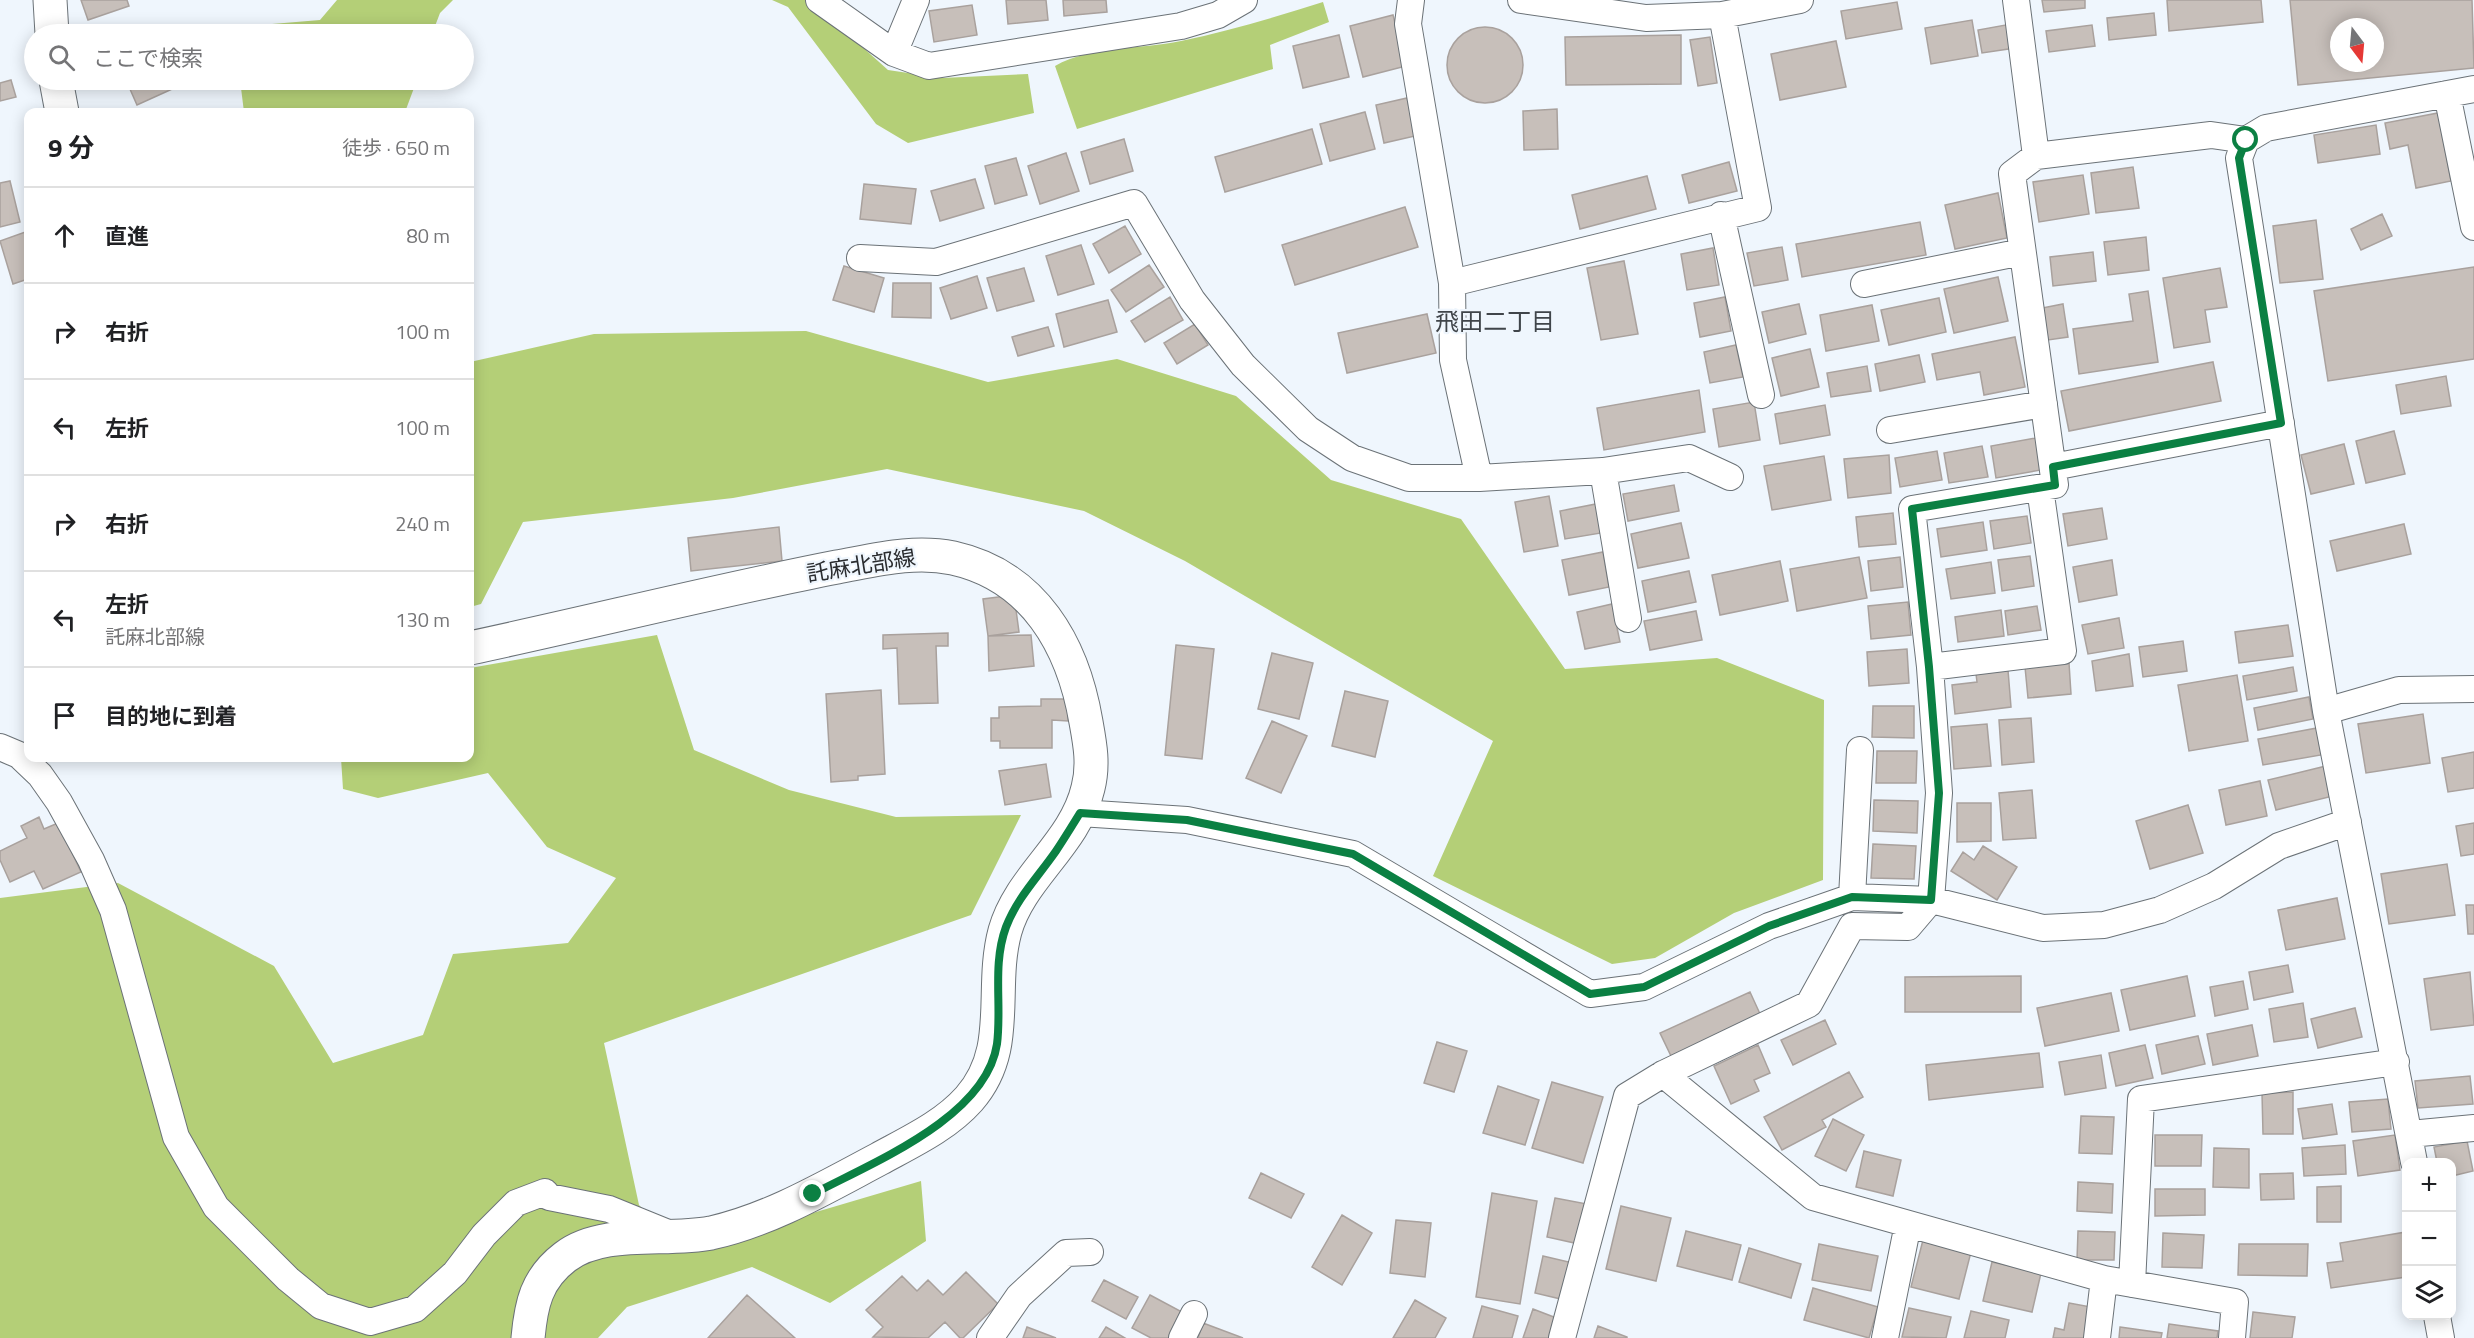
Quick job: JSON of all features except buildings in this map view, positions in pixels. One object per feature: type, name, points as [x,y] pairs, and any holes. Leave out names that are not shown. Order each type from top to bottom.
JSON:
[{"type":"main road","points":[[50,0],[51,24]]},
{"type":"main road","points":[[58,90],[61,108]]},
{"type":"main road","name":"託麻北部線","points":[[474,647],[798,575],[885,558],[915,554],[954,558],[989,569],[1021,592],[1048,619],[1066,652],[1079,683],[1092,758],[1089,788],[1080,813],[1056,851],[1017,902],[1005,929],[998,969],[997,1046],[982,1080],[968,1100],[939,1125],[813,1194],[740,1224],[684,1237],[612,1238],[568,1255],[548,1273],[531,1305],[528,1338]]},
{"type":"street","points":[[819,0],[894,53],[929,66],[1180,26],[1218,15],[1244,0]]},
{"type":"street","points":[[894,53],[916,0]]},
{"type":"street","points":[[1411,0],[1408,24],[1452,283],[1453,360],[1479,478]]},
{"type":"street","points":[[1521,0],[1646,18],[1722,15],[1800,0]]},
{"type":"street","points":[[2016,0],[2036,156]]},
{"type":"street","points":[[1452,283],[1721,215],[1758,208],[1722,15]]},
{"type":"street","points":[[2413,1158],[2326,711],[2239,158],[2246,140],[2266,128],[2474,88]]},
{"type":"street","points":[[2447,94],[2472,212]]},
{"type":"street","points":[[1929,667],[2063,651],[2046,477],[2044,404],[2012,174],[2036,156],[2211,135],[2246,140]]},
{"type":"street","points":[[860,258],[936,262],[1134,203],[1192,300],[1243,365],[1308,429],[1352,458],[1409,477],[1479,478],[1603,471],[1689,458],[1730,477]]},
{"type":"street","points":[[1721,215],[1761,395]]},
{"type":"street","points":[[1864,284],[2022,252]]},
{"type":"street","points":[[1890,430],[2044,404]]},
{"type":"street","points":[[1562,1338],[1627,1096],[1663,1074],[1809,1004],[1852,926],[1908,927],[1931,900],[1939,793],[1929,667],[1912,509],[2281,423]]},
{"type":"street","points":[[1603,471],[1628,619]]},
{"type":"street","points":[[2326,711],[2399,690],[2474,689]]},
{"type":"street","points":[[0,747],[19,755],[24,760]]},
{"type":"street","points":[[1852,897],[1860,750]]},
{"type":"street","points":[[26,762],[40,775],[59,802],[91,860],[113,910],[176,1137],[216,1208],[288,1278],[321,1306],[370,1322],[415,1309],[455,1273],[484,1235],[516,1203],[545,1192],[549,1197],[609,1209],[652,1228],[684,1237]]},
{"type":"street","points":[[1080,813],[1187,820],[1353,854],[1590,994],[1644,987],[1769,926],[1852,897],[1931,900],[2043,928],[2104,926],[2160,910],[2214,886],[2279,846],[2348,822]]},
{"type":"street","points":[[2132,1284],[2141,1100],[2396,1062]]},
{"type":"street","points":[[1663,1074],[1813,1197],[2104,1279],[2235,1302],[2232,1338]]},
{"type":"street","points":[[2410,1134],[2474,1128]]},
{"type":"street","points":[[1885,1338],[1908,1224]]},
{"type":"street","points":[[990,1338],[1019,1296],[1066,1253],[1090,1252]]},
{"type":"street","points":[[2097,1338],[2104,1279]]},
{"type":"street","points":[[1182,1338],[1194,1314]]},
{"type":"street","points":[[2439,1320],[2441,1338]]},
{"type":"green space","points":[[337,0],[453,0],[440,13],[436,24],[271,24],[320,20]]},
{"type":"green space","points":[[772,0],[810,0],[888,70],[942,78],[1028,74],[1034,113],[908,143],[876,124],[788,7]]},
{"type":"green space","points":[[1323,2],[1329,22],[1270,45],[1273,69],[1077,129],[1055,66],[1085,54],[1165,44],[1199,37]]},
{"type":"green space","points":[[241,90],[413,90],[406,108],[244,108]]},
{"type":"green space","points":[[806,331],[988,382],[1117,359],[1236,396],[1331,480],[1461,519],[1565,669],[1717,658],[1824,700],[1823,880],[1734,913],[1655,958],[1612,964],[1433,876],[1493,741],[1185,561],[1084,511],[887,469],[733,498],[523,522],[481,604],[474,606],[474,361],[594,334]]},
{"type":"green space","points":[[657,635],[694,750],[789,790],[896,817],[1021,815],[971,915],[604,1043],[639,1205],[684,1251],[921,1181],[926,1241],[830,1303],[752,1267],[627,1307],[598,1338],[0,1338],[0,898],[118,883],[274,966],[333,1063],[423,1035],[453,954],[568,943],[616,878],[547,847],[488,773],[378,798],[343,789],[341,762],[474,762],[474,667]]},
{"type":"district","name":"飛田二丁目","points":[[1495,321]]},
{"type":"route","points":[[813,1194],[939,1125],[968,1100],[982,1080],[997,1046],[998,969],[1005,929],[1017,902],[1056,851],[1080,813],[1187,820],[1353,854],[1590,994],[1644,987],[1769,926],[1852,897],[1931,900],[1939,793],[1929,667],[1912,509],[2055,485],[2053,467],[2281,423],[2239,158],[2246,140]]}]
